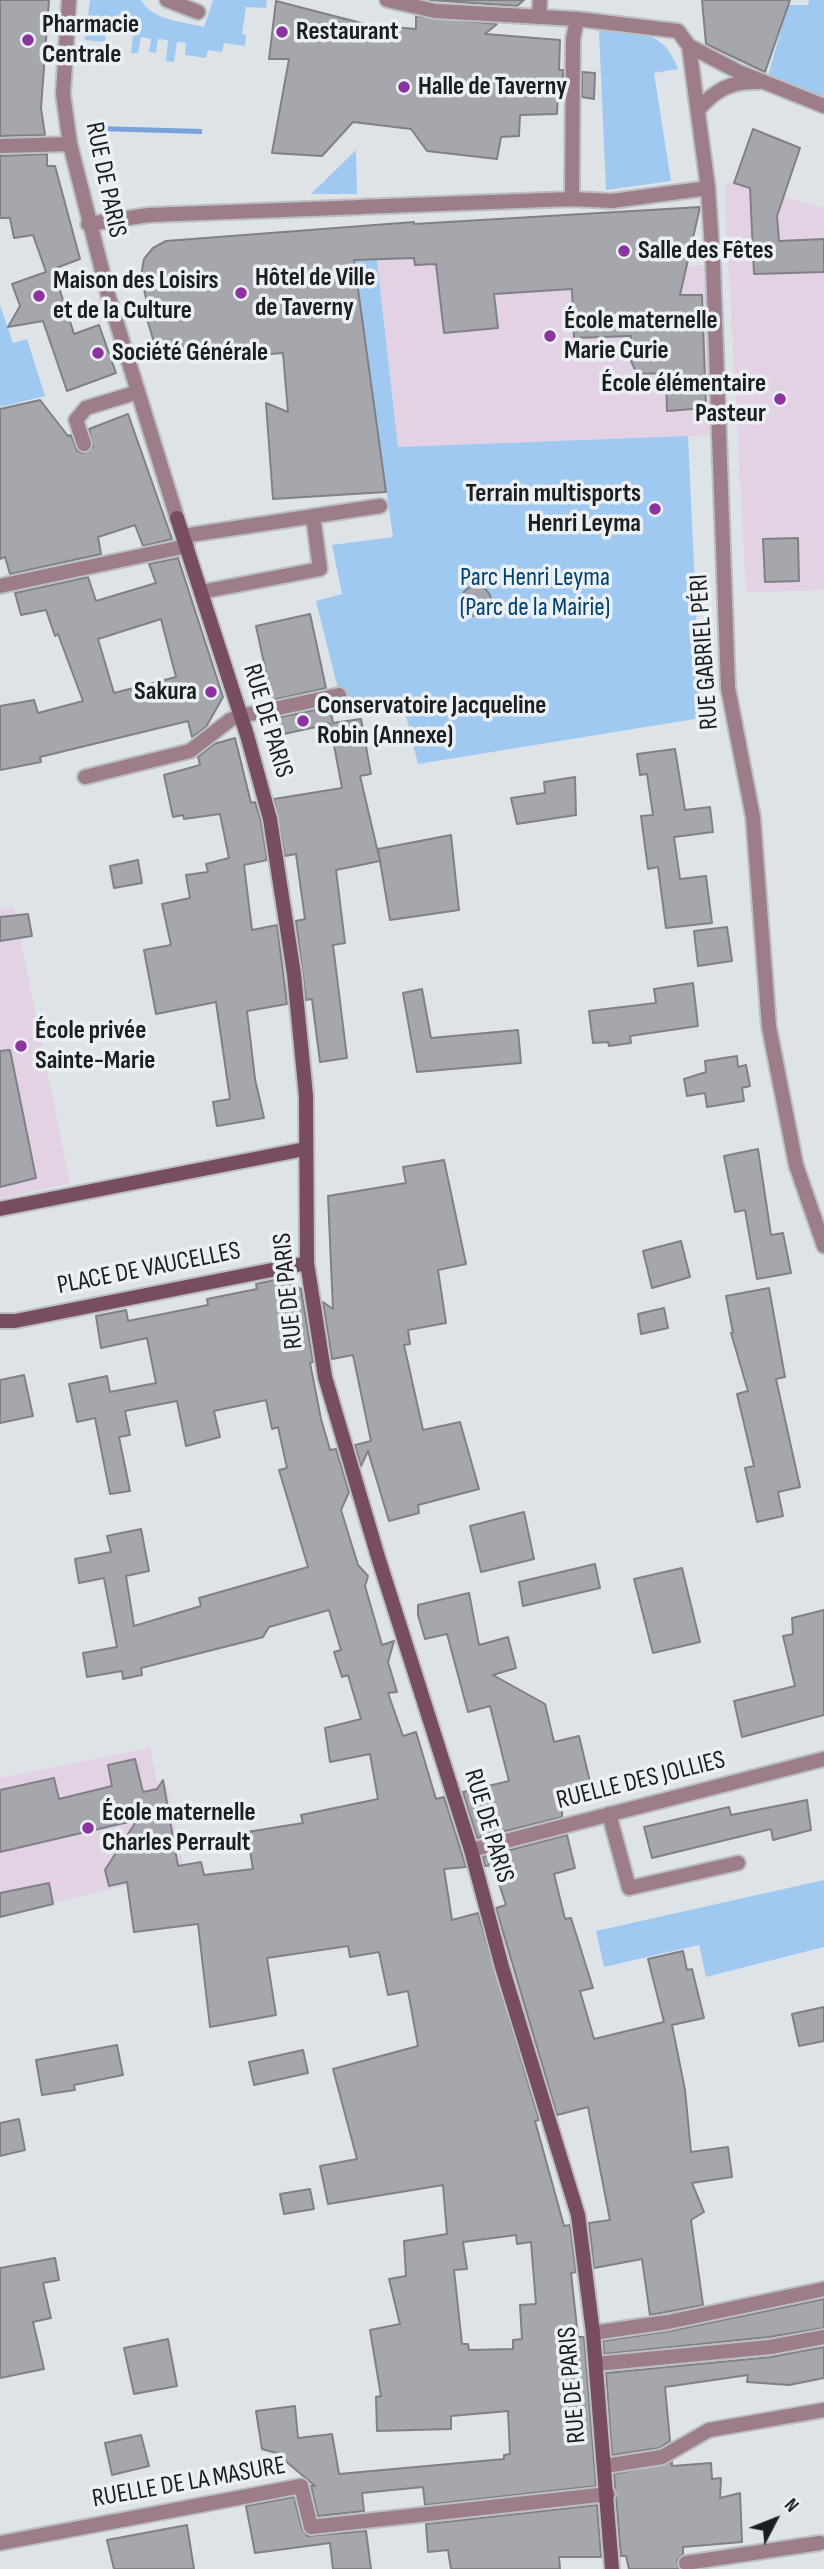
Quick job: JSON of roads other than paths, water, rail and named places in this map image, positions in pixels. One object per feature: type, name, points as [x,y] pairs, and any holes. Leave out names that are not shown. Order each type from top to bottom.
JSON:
[{"type":"street","name":"RUE DE PARIS","points":[[69,0],[63,94],[70,144],[88,223],[177,518],[241,716],[270,819],[294,974],[306,1096],[307,1263],[325,1377],[378,1557],[471,1850],[502,1967],[578,2214],[606,2466],[612,2569]]},
{"type":"street","points":[[167,0],[198,12]]},
{"type":"street","points":[[387,0],[435,11],[577,19],[678,31],[689,46],[707,57],[824,106]]},
{"type":"street","points":[[538,17],[540,0]]},
{"type":"street","points":[[572,199],[573,39],[577,19]]},
{"type":"street","name":"RUE GABRIEL PÉRI","points":[[689,46],[708,188],[728,688],[752,817],[769,1027],[796,1165],[824,1246]]},
{"type":"street","points":[[698,110],[711,95],[730,83],[766,83]]},
{"type":"street","points":[[0,146],[70,144]]},
{"type":"street","points":[[88,223],[149,215],[572,199],[612,201],[708,188]]},
{"type":"street","points":[[84,444],[76,420],[86,408],[138,392]]},
{"type":"street","points":[[0,586],[185,541],[380,506]]},
{"type":"street","points":[[201,592],[320,569],[313,516]]},
{"type":"street","points":[[85,777],[190,751],[230,720],[241,716],[339,695]]},
{"type":"street","points":[[0,1209],[305,1149]]},
{"type":"street","name":"PLACE DE VAUCELLES","points":[[0,1321],[15,1321],[307,1263]]},
{"type":"street","name":"RUELLE DES JOLLIES","points":[[471,1850],[824,1759]]},
{"type":"street","points":[[609,1814],[629,1888],[738,1863]]},
{"type":"street","points":[[593,2333],[667,2322],[824,2290]]},
{"type":"street","points":[[596,2364],[770,2347],[824,2337]]},
{"type":"street","points":[[606,2466],[662,2457],[709,2430],[824,2410]]},
{"type":"street","name":"RUELLE DE LA MASURE","points":[[0,2543],[301,2486],[311,2528],[608,2494]]},
{"type":"street","points":[[686,2563],[820,2543]]},
{"type":"place","name":"Restaurant","points":[[282,32]]},
{"type":"place","name":"Pharmacie Centrale","points":[[28,40]]},
{"type":"place","name":"Halle de Taverny","points":[[404,87]]},
{"type":"place","name":"Salle des Fêtes","points":[[624,251]]},
{"type":"place","name":"Hôtel de Ville de Taverny","points":[[241,293]]},
{"type":"place","name":"Maison des Loisirs et de la Culture","points":[[39,296]]},
{"type":"place","name":"École maternelle Marie Curie","points":[[550,336]]},
{"type":"place","name":"Société Générale","points":[[98,353]]},
{"type":"place","name":"École élémentaire Pasteur","points":[[780,399]]},
{"type":"place","name":"Terrain multisports Henri Leyma","points":[[655,509]]},
{"type":"place","name":"Sakura","points":[[211,692]]},
{"type":"place","name":"Conservatoire Jacqueline Robin (Annexe)","points":[[303,721]]},
{"type":"place","name":"École privée Sainte-Marie","points":[[21,1046]]},
{"type":"place","name":"École maternelle Charles Perrault","points":[[88,1828]]},
{"type":"park label","name":"Parc Henri Leyma (Parc de la Mairie)","points":[[535,593]]}]
